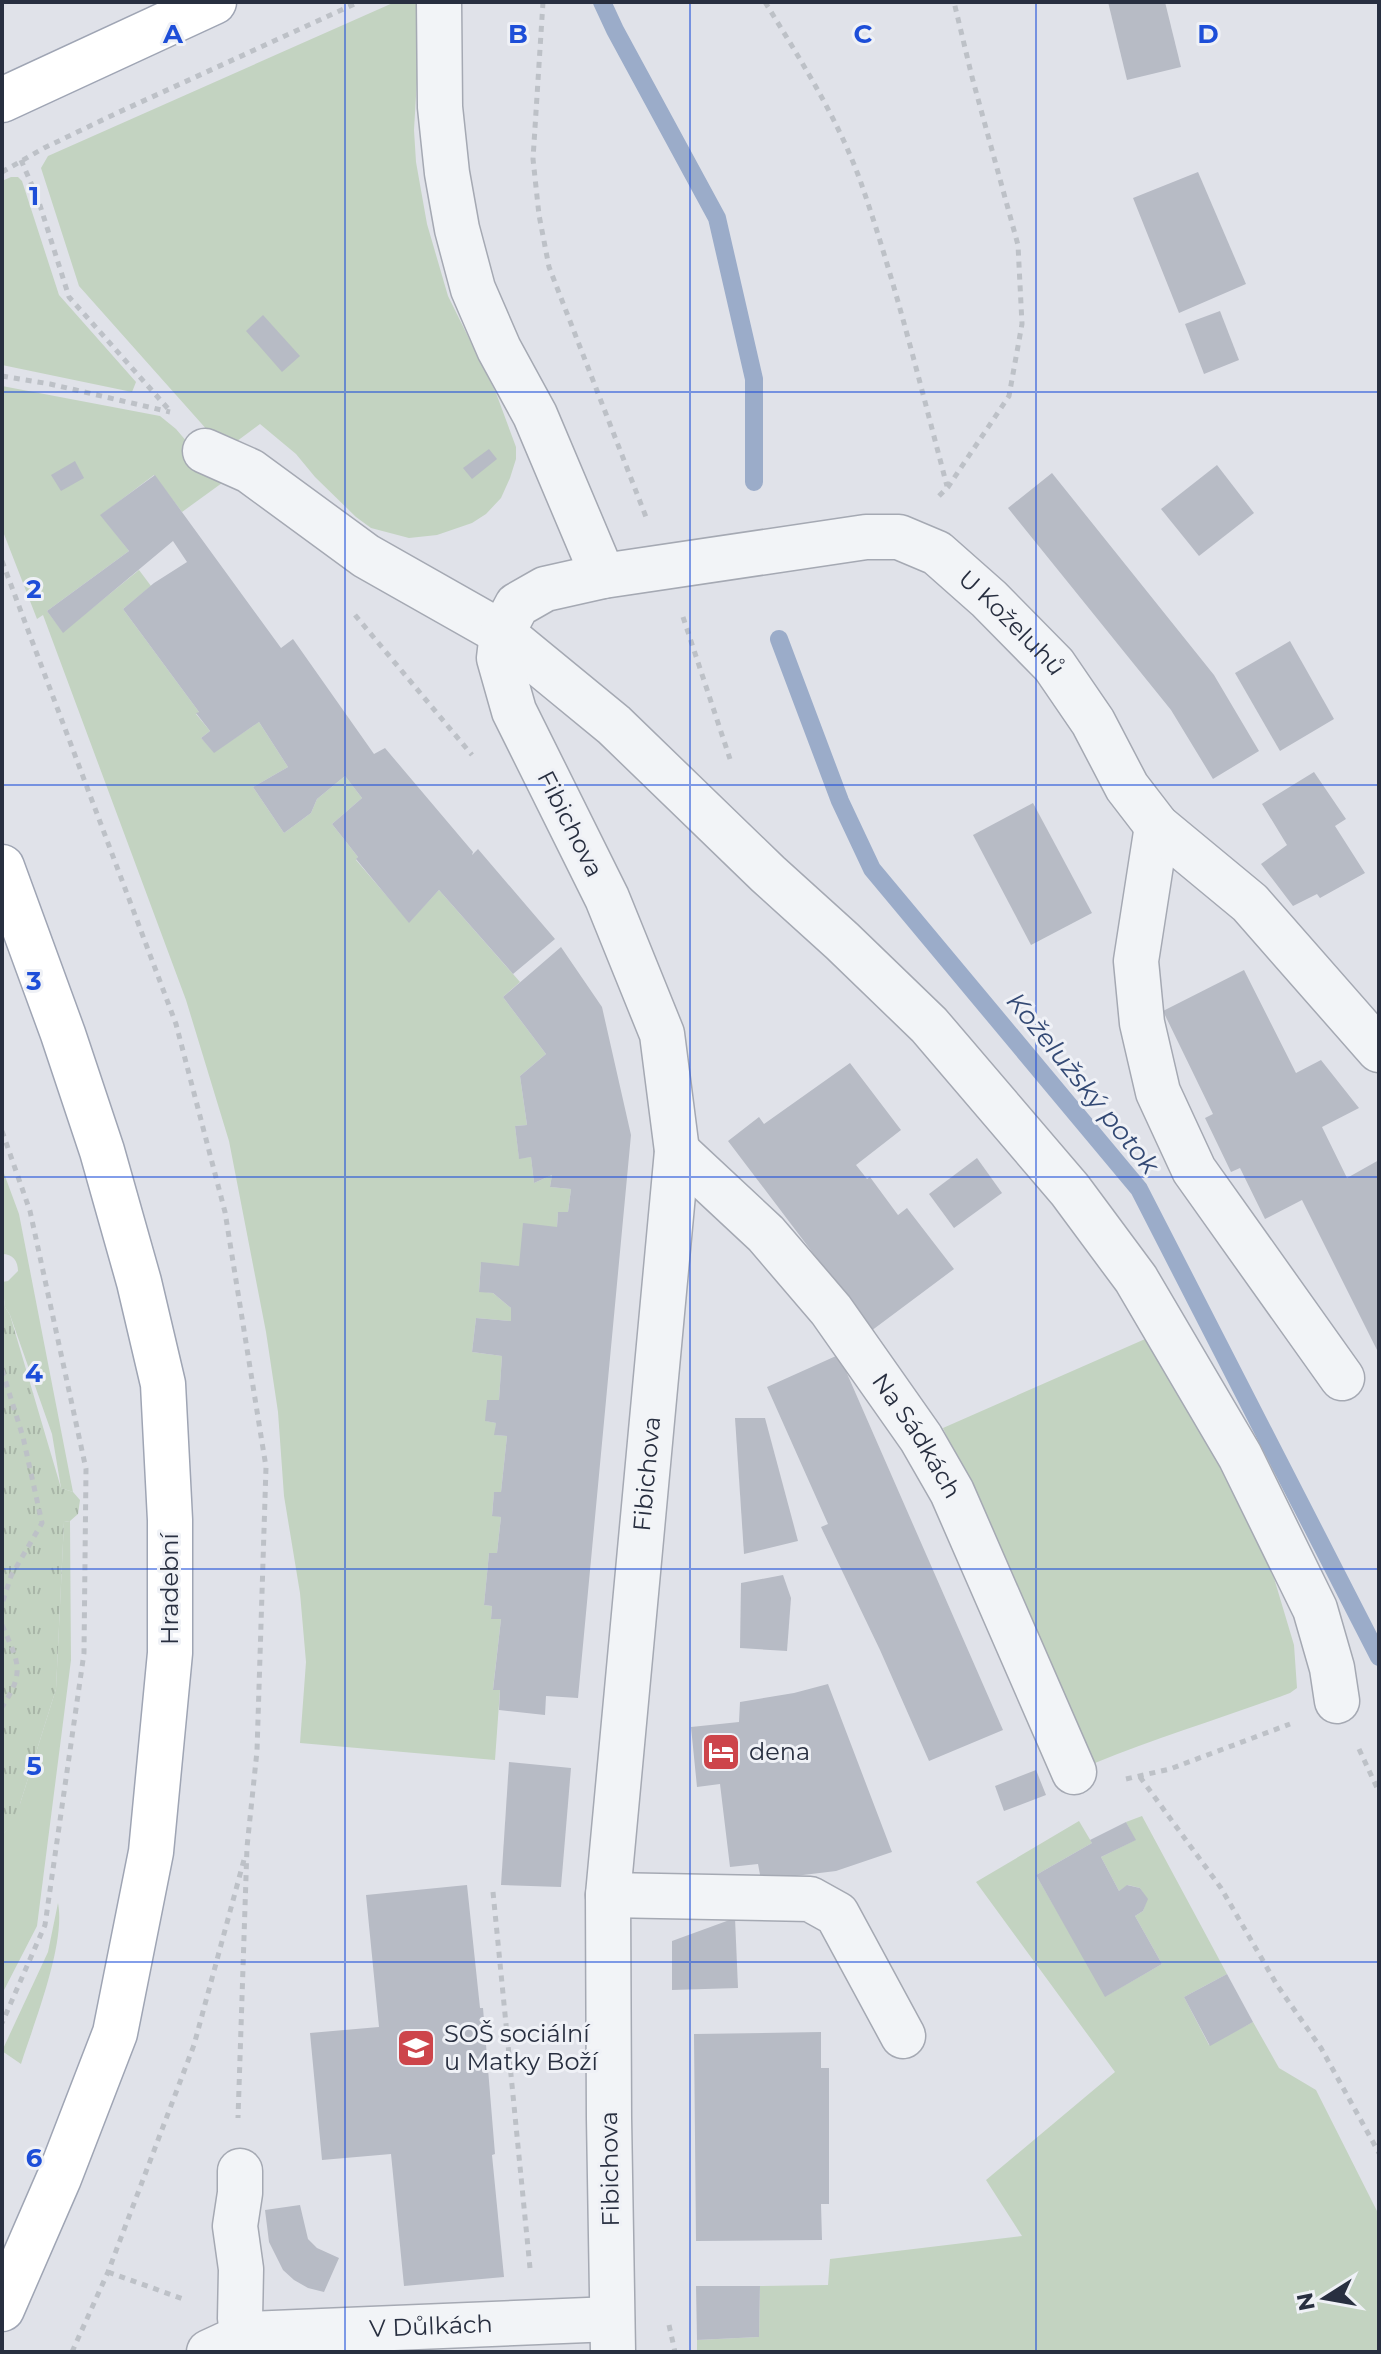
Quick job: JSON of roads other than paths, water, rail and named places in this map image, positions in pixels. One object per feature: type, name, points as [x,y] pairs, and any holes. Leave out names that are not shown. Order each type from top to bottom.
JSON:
[{"type":"main road","points":[[11,96],[214,2]]},
{"type":"main road","name":"Hradební","points":[[2,867],[93,1122],[139,1282],[163,1384],[170,1520],[170,1653],[151,1852],[115,2033],[59,2178],[2,2309]]},
{"type":"street","points":[[439,2],[440,107],[447,173],[457,229],[473,289],[499,349],[535,415],[603,576]]},
{"type":"street","points":[[205,451],[250,471],[366,556],[502,633],[614,725],[929,1025],[1070,1190],[1136,1279],[1240,1456],[1315,1609],[1332,1668],[1337,1701]]},
{"type":"street","name":"U Koželuhů","points":[[502,633],[517,605],[545,589],[603,576],[866,537],[899,537],[937,553],[989,599],[1054,665],[1093,722],[1127,787],[1157,826],[1250,903],[1379,1050]]},
{"type":"street","name":"Fibichova","points":[[502,633],[499,658],[514,711],[607,898],[662,1034],[677,1151],[608,1895],[612,2336]]},
{"type":"street","points":[[1157,826],[1136,961],[1142,1023],[1158,1092],[1194,1170],[1342,1378]]},
{"type":"street","name":"Na Sádkách","points":[[677,1151],[766,1234],[831,1310],[921,1438],[952,1492],[1074,1772]]},
{"type":"street","points":[[608,1895],[810,1899],[837,1914],[903,2036]]},
{"type":"street","points":[[240,2171],[235,2226],[244,2326]]},
{"type":"street","name":"V Důlkách","points":[[209,2352],[244,2326],[612,2336]]},
{"type":"waterway","name":"Koželužský potok","points":[[602,2],[717,218],[754,379],[754,482]]},
{"type":"waterway","name":"Koželužský potok","points":[[779,639],[840,801],[872,869],[1139,1189],[1379,1657]]},
{"type":"place","name":"dena","points":[[721,1752]]},
{"type":"place","name":"SOŠ sociální u Matky Boží","points":[[416,2048]]}]
